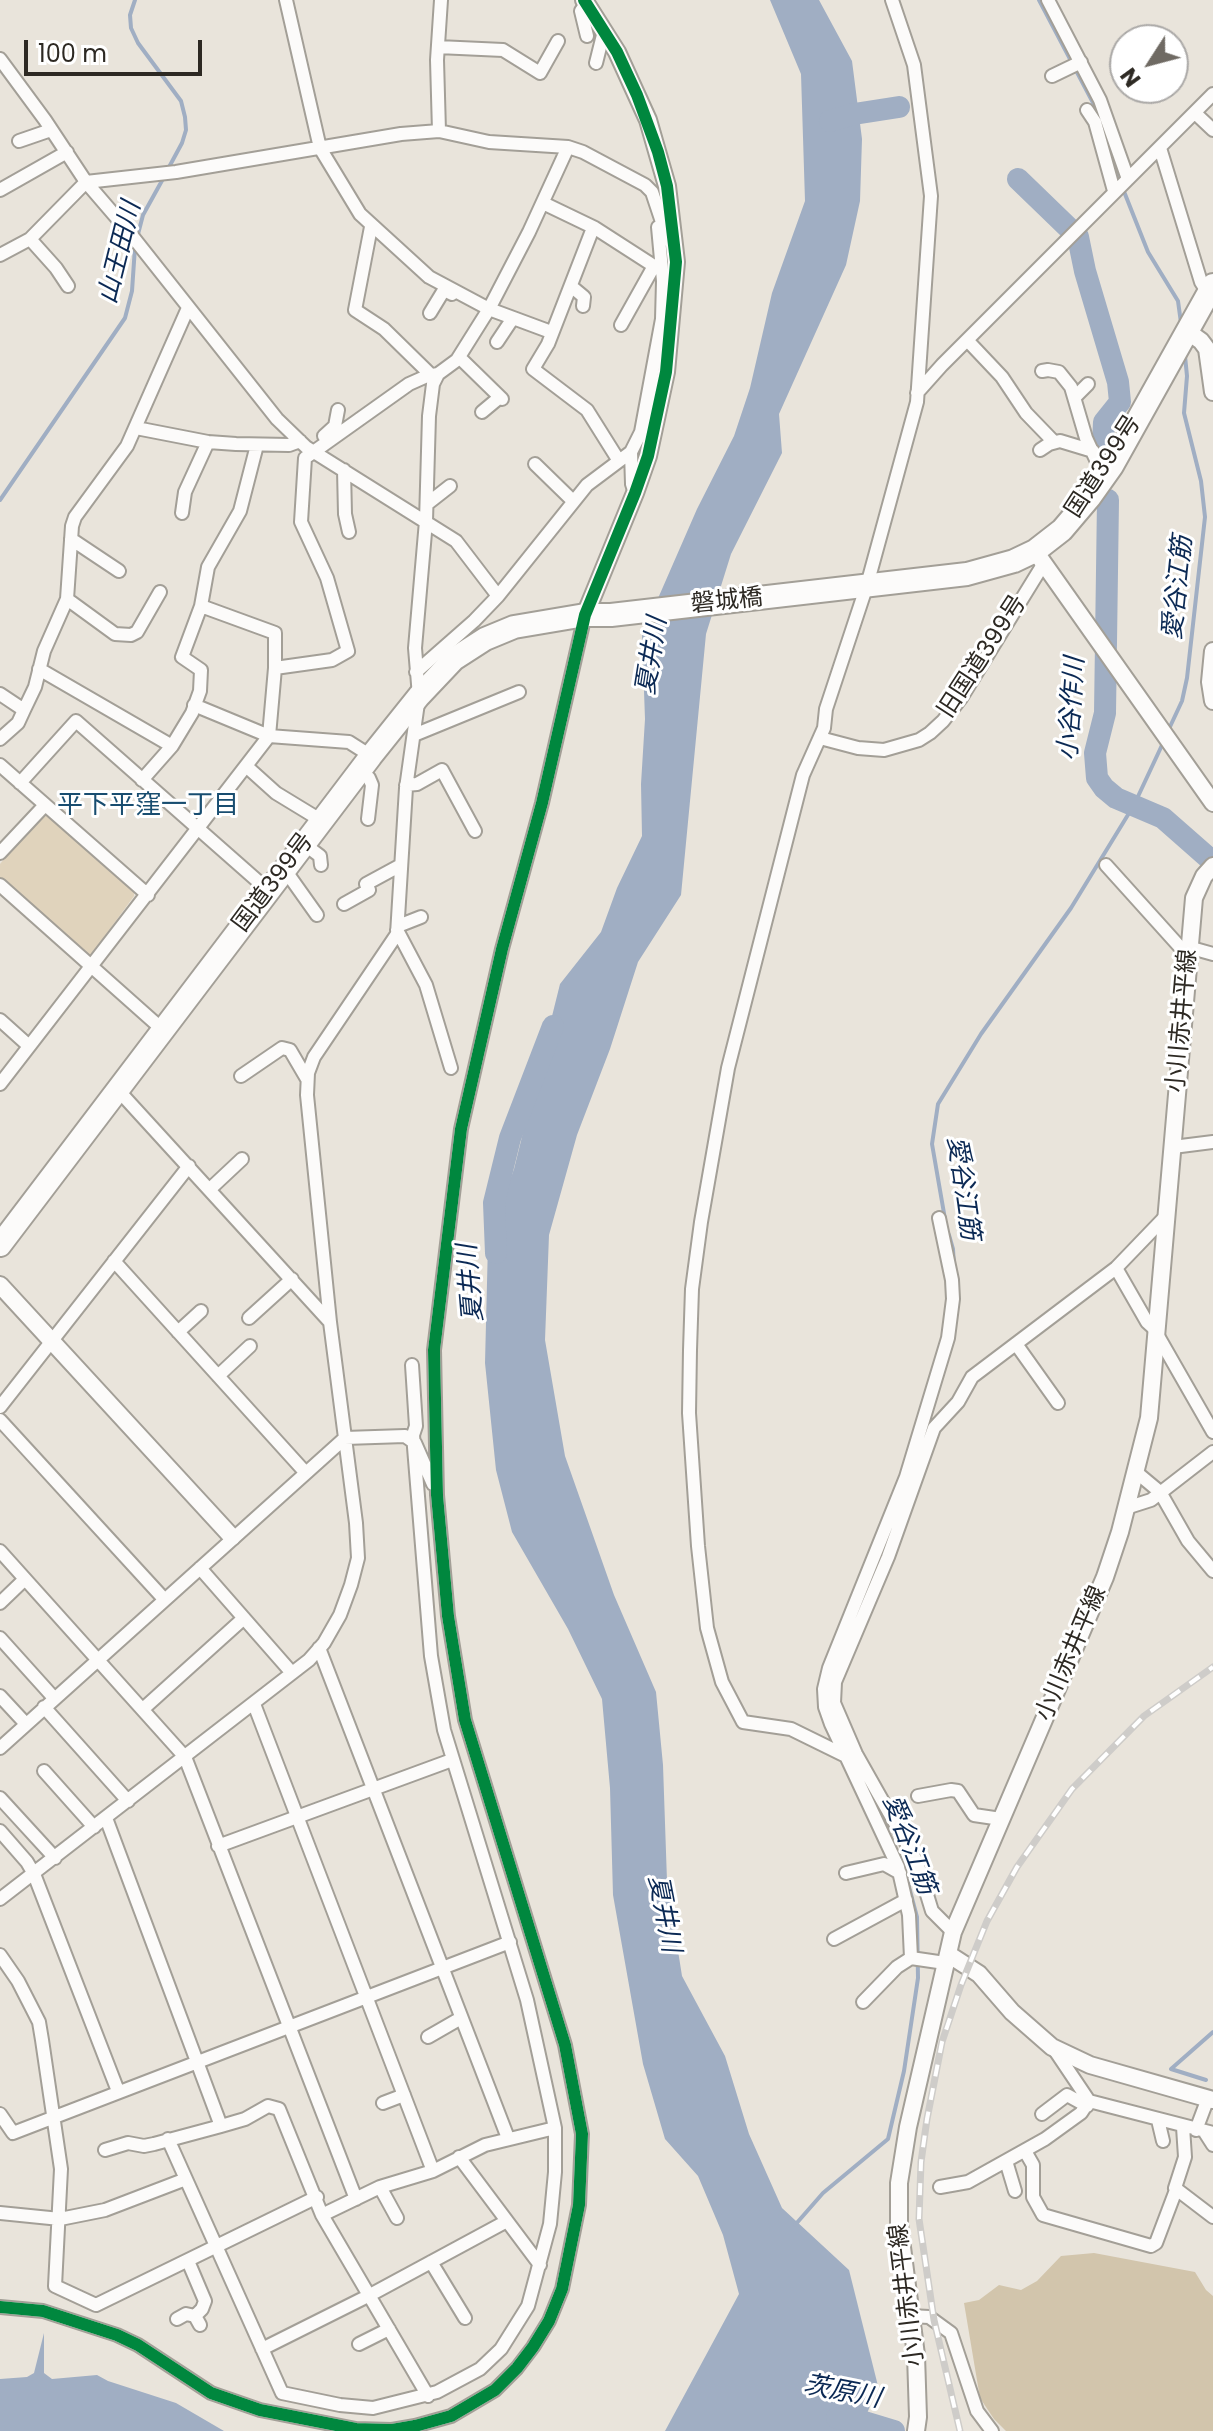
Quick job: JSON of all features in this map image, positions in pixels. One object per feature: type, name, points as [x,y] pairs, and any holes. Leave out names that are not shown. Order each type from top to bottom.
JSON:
[{"type":"highway","name":"国道399号","points":[[842,589],[980,571],[1040,557],[1104,477],[1211,289]]},
{"type":"highway","name":"磐城橋","points":[[611,615],[842,589]]},
{"type":"highway","name":"国道399号","points":[[0,1245],[366,763],[419,696],[454,659],[485,639],[514,627],[585,615],[611,615]]},
{"type":"main road","points":[[585,2],[604,31],[637,95],[658,152],[667,186],[676,262],[666,372],[648,456],[585,615]]},
{"type":"main road","points":[[1187,331],[1207,349],[1213,392]]},
{"type":"main road","points":[[1040,557],[1213,803]]},
{"type":"main road","points":[[1213,651],[1210,682],[1213,701]]},
{"type":"main road","name":"小川赤井平線","points":[[916,2431],[918,2385],[899,2224],[899,2183],[919,2072],[953,1932],[1105,1577],[1136,1472],[1149,1418],[1158,1334],[1194,898],[1204,876],[1212,868]]},
{"type":"main road","points":[[0,1285],[232,1537]]},
{"type":"main road","points":[[946,1959],[979,1974],[1012,2012],[1052,2047],[1090,2065],[1210,2099]]},
{"type":"street","points":[[286,0],[320,148],[351,201],[371,227],[429,277],[487,312]]},
{"type":"street","points":[[439,131],[441,0]]},
{"type":"street","points":[[848,1757],[791,1729],[745,1723],[722,1682],[707,1628],[698,1546],[689,1413],[692,1289],[728,1068],[803,775],[824,728],[826,709],[867,585],[917,393],[931,196],[914,65],[892,0]]},
{"type":"street","points":[[1048,0],[1075,65],[1109,119],[1127,179]]},
{"type":"street","points":[[585,2],[581,11],[587,36]]},
{"type":"street","points":[[596,63],[604,31]]},
{"type":"street","points":[[438,47],[503,50],[540,73],[558,41]]},
{"type":"street","points":[[1,64],[86,182],[277,419],[308,447],[456,541],[498,596]]},
{"type":"street","points":[[1052,76],[1075,65]]},
{"type":"street","points":[[917,393],[1213,94]]},
{"type":"street","points":[[1087,110],[1095,122],[1114,191]]},
{"type":"street","points":[[1195,113],[1213,130]]},
{"type":"street","points":[[19,141],[51,130]]},
{"type":"street","points":[[0,255],[30,239],[86,182],[176,172],[401,134],[439,131],[489,142],[568,147],[645,185],[652,192],[676,262]]},
{"type":"street","points":[[136,428],[208,442],[308,447],[409,384],[434,375],[459,357],[487,312],[568,147]]},
{"type":"street","points":[[1160,148],[1201,282],[1211,289]]},
{"type":"street","points":[[0,190],[67,152]]},
{"type":"street","points":[[543,203],[593,228],[654,266],[621,325]]},
{"type":"street","points":[[416,672],[498,596],[587,485],[631,452],[641,432],[662,319],[663,281],[657,208]]},
{"type":"street","points":[[371,227],[355,310],[384,329],[434,375]]},
{"type":"street","points":[[593,228],[548,344],[533,369],[587,410],[619,461]]},
{"type":"street","points":[[30,239],[68,286]]},
{"type":"street","points":[[572,287],[584,297],[583,306]]},
{"type":"street","points":[[430,313],[444,290],[487,312],[551,332]]},
{"type":"street","points":[[0,739],[18,723],[35,687],[44,651],[67,599],[75,517],[121,457],[188,308]]},
{"type":"street","points":[[497,342],[513,318]]},
{"type":"street","points":[[967,340],[1002,377],[1026,413],[1054,442]]},
{"type":"street","points":[[459,357],[501,398],[482,412]]},
{"type":"street","points":[[1042,371],[1054,370],[1063,375],[1075,397],[1104,477]]},
{"type":"street","points":[[0,1899],[254,1704],[319,1648],[340,1615],[358,1558],[330,1322],[307,1079],[314,1057],[393,942],[398,928],[406,785],[419,696],[416,621],[426,521],[429,416],[434,375]]},
{"type":"street","points":[[1075,397],[1088,384]]},
{"type":"street","points":[[275,668],[332,660],[348,651],[327,578],[301,522],[308,447],[335,426],[338,410]]},
{"type":"street","points":[[1040,450],[1060,441],[1093,451]]},
{"type":"street","points":[[182,513],[185,492],[208,442]]},
{"type":"street","points":[[142,780],[172,746],[200,691],[202,672],[182,657],[201,606],[208,567],[240,511],[257,445]]},
{"type":"street","points":[[631,452],[635,493]]},
{"type":"street","points":[[535,464],[573,501]]},
{"type":"street","points":[[344,470],[345,514],[349,532]]},
{"type":"street","points":[[427,504],[450,486]]},
{"type":"street","points":[[71,539],[119,571]]},
{"type":"street","name":"旧国道399号","points":[[820,738],[858,748],[884,750],[919,740],[930,733],[961,698],[1040,557]]},
{"type":"street","points":[[67,599],[115,634],[131,635],[137,632],[160,592]]},
{"type":"street","points":[[0,1084],[269,736],[275,633],[201,606]]},
{"type":"street","points":[[0,2307],[43,2311],[117,2335],[138,2345],[211,2393],[260,2410],[356,2429],[392,2430],[451,2416],[495,2390],[517,2368],[549,2321],[562,2289],[579,2205],[582,2134],[565,2045],[465,1720],[448,1616],[437,1490],[434,1350],[461,1129],[585,615]]},
{"type":"street","points":[[39,669],[172,746]]},
{"type":"street","points":[[414,735],[519,692]]},
{"type":"street","points":[[0,694],[24,710]]},
{"type":"street","points":[[194,705],[269,736],[349,742],[366,763],[372,785],[368,819]]},
{"type":"street","points":[[20,783],[76,721],[269,891]]},
{"type":"street","points":[[0,765],[148,895]]},
{"type":"street","points":[[246,766],[276,793],[322,821]]},
{"type":"street","points":[[406,785],[417,784],[442,770],[475,831]]},
{"type":"street","points":[[0,853],[45,805]]},
{"type":"street","points":[[304,844],[320,856],[321,865]]},
{"type":"street","points":[[344,904],[369,890],[366,884],[401,865]]},
{"type":"street","points":[[1106,865],[1188,951],[1213,954]]},
{"type":"street","points":[[285,870],[317,915]]},
{"type":"street","points":[[0,885],[163,1030]]},
{"type":"street","points":[[398,928],[421,917]]},
{"type":"street","points":[[398,928],[426,985],[451,1068]]},
{"type":"street","points":[[0,1020],[29,1046]]},
{"type":"street","points":[[241,1076],[282,1048],[290,1050],[307,1079]]},
{"type":"street","points":[[118,1090],[330,1322]]},
{"type":"street","points":[[1173,1147],[1213,1142]]},
{"type":"street","points":[[210,1189],[242,1159]]},
{"type":"street","points":[[1,1405],[189,1166]]},
{"type":"street","points":[[953,1932],[929,1904],[917,1862],[856,1754],[834,1703],[834,1688],[904,1515],[931,1434],[958,1402],[972,1377],[1116,1268],[1167,1215]]},
{"type":"street","points":[[911,1958],[906,1900],[900,1873],[825,1707],[824,1689],[829,1668],[906,1477],[948,1338],[952,1280],[939,1218]]},
{"type":"street","points":[[114,1261],[305,1472]]},
{"type":"street","points":[[1116,1268],[1147,1322],[1158,1334],[1213,1432]]},
{"type":"street","points":[[249,1318],[292,1279]]},
{"type":"street","points":[[178,1332],[201,1311]]},
{"type":"street","points":[[1016,1344],[1058,1403]]},
{"type":"street","points":[[218,1376],[250,1346]]},
{"type":"street","points":[[168,2139],[282,2393],[340,2405],[373,2408],[428,2396],[480,2369],[501,2349],[528,2306],[550,2224],[555,2128],[527,2000],[452,1760],[431,1656],[413,1435],[416,1426],[412,1365]]},
{"type":"street","points":[[0,1420],[164,1599]]},
{"type":"street","points":[[0,1748],[345,1438],[399,1435],[415,1443],[437,1490]]},
{"type":"street","points":[[1126,1508],[1151,1500],[1213,1452]]},
{"type":"street","points":[[1136,1472],[1160,1492],[1188,1541],[1213,1571]]},
{"type":"street","points":[[0,1551],[185,1757],[356,2199]]},
{"type":"street","points":[[200,1568],[292,1673]]},
{"type":"street","points":[[0,1603],[25,1579]]},
{"type":"street","points":[[143,1709],[244,1618]]},
{"type":"street","points":[[0,1638],[54,1698]]},
{"type":"street","points":[[319,1648],[508,2138]]},
{"type":"street","points":[[0,1696],[26,1724]]},
{"type":"street","points":[[254,1704],[433,2171]]},
{"type":"street","points":[[44,1707],[128,1801]]},
{"type":"street","points":[[218,1846],[452,1760]]},
{"type":"street","points":[[44,1771],[94,1827]]},
{"type":"street","points":[[918,1796],[958,1791],[974,1815],[1001,1819]]},
{"type":"street","points":[[0,1798],[55,1858]]},
{"type":"street","points":[[106,1818],[221,2126]]},
{"type":"street","points":[[0,1831],[34,1874],[118,2091]]},
{"type":"street","points":[[846,1873],[884,1864],[900,1873]]},
{"type":"street","points":[[834,1939],[906,1900]]},
{"type":"street","points":[[0,2114],[13,2133],[510,1942]]},
{"type":"street","points":[[0,1955],[18,1981],[39,2022],[55,2116],[61,2169],[55,2286],[96,2305],[317,2197]]},
{"type":"street","points":[[863,2002],[911,1958],[946,1959]]},
{"type":"street","points":[[428,2037],[461,2018]]},
{"type":"street","points":[[1052,2047],[1088,2104]]},
{"type":"street","points":[[383,2103],[404,2095]]},
{"type":"street","points":[[1042,2114],[1067,2095],[1088,2104],[1199,2130],[1213,2145]]},
{"type":"street","points":[[1025,2151],[1033,2165],[1033,2197],[1043,2215],[1151,2246],[1156,2243],[1185,2157],[1210,2099]]},
{"type":"street","points":[[940,2187],[968,2182],[1025,2151],[1088,2104]]},
{"type":"street","points":[[105,2150],[128,2143],[144,2146],[221,2126],[245,2119],[268,2106],[279,2109],[322,2215],[428,2396]]},
{"type":"street","points":[[1158,2120],[1163,2141]]},
{"type":"street","points":[[322,2215],[380,2187],[433,2171],[508,2138],[555,2128]]},
{"type":"street","points":[[459,2157],[540,2265]]},
{"type":"street","points":[[1006,2161],[1015,2191]]},
{"type":"street","points":[[0,2213],[60,2219],[105,2210],[186,2179]]},
{"type":"street","points":[[380,2187],[397,2218]]},
{"type":"street","points":[[1176,2190],[1213,2217]]},
{"type":"street","points":[[262,2349],[507,2221]]},
{"type":"street","points":[[177,2319],[186,2314],[197,2320],[205,2301],[188,2261]]},
{"type":"street","points":[[431,2262],[465,2318]]},
{"type":"street","points":[[910,2316],[929,2317],[951,2333],[977,2411],[992,2431]]},
{"type":"street","points":[[359,2344],[389,2329]]},
{"type":"shaded area","points":[[43,813],[134,892],[91,955],[86,956],[0,879],[0,864]]},
{"type":"shaded area","points":[[1094,2253],[1195,2272],[1213,2296],[1213,2431],[1006,2431],[994,2419],[980,2398],[964,2303],[979,2300],[999,2285],[1021,2290],[1037,2281],[1061,2256]]},
{"type":"water","points":[[770,0],[819,0],[852,61],[862,139],[860,201],[846,265],[779,414],[782,453],[731,554],[706,634],[681,895],[638,962],[610,1049],[577,1135],[549,1235],[545,1340],[565,1456],[614,1595],[656,1692],[663,1765],[667,1881],[682,1976],[725,2056],[749,2134],[782,2208],[849,2270],[878,2386],[860,2431],[665,2431],[739,2294],[723,2235],[698,2176],[665,2139],[643,2064],[613,1895],[610,1788],[602,1699],[568,1629],[512,1532],[496,1470],[485,1363],[488,1243],[514,1169],[560,984],[601,932],[617,888],[642,836],[645,719],[642,635],[697,509],[734,436],[750,388],[772,293],[805,201],[801,74]]},
{"type":"water","points":[[44,2333],[44,2373],[52,2379],[97,2375],[176,2403],[224,2431],[0,2431],[0,2379],[27,2377],[34,2373]]},
{"type":"waterway","name":"山王田川","points":[[135,0],[130,15],[131,28],[138,43],[181,101],[185,117],[186,130],[182,143],[168,169]]},
{"type":"waterway","name":"愛谷江筋","points":[[1039,0],[1100,116]]},
{"type":"waterway","name":"小谷作川","points":[[830,121],[899,107]]},
{"type":"waterway","name":"愛谷江筋","points":[[1113,155],[1120,181]]},
{"type":"waterway","name":"山王田川","points":[[137,238],[143,215],[164,177]]},
{"type":"waterway","name":"小谷作川","points":[[1018,179],[1078,237],[1118,382],[1120,402],[1104,422],[1103,443]]},
{"type":"waterway","name":"愛谷江筋","points":[[1123,189],[1148,252],[1178,301],[1181,323]]},
{"type":"waterway","name":"山王田川","points":[[0,500],[125,318],[132,291],[135,247]]},
{"type":"waterway","name":"愛谷江筋","points":[[1168,731],[1182,701],[1187,678],[1205,517],[1201,481],[1184,413],[1185,356]]},
{"type":"waterway","name":"小谷作川","points":[[1108,500],[1105,713],[1095,753],[1097,778],[1116,798],[1163,818],[1213,862]]},
{"type":"waterway","name":"愛谷江筋","points":[[945,1219],[932,1144],[938,1104],[981,1034],[1071,908],[1134,805],[1163,743]]},
{"type":"waterway","name":"夏井川","points":[[496,1253],[494,1203],[510,1138],[553,1026]]},
{"type":"waterway","name":"愛谷江筋","points":[[949,1235],[954,1266]]},
{"type":"waterway","name":"愛谷江筋","points":[[875,1573],[891,1528]]},
{"type":"waterway","name":"愛谷江筋","points":[[795,2225],[823,2193],[888,2139],[904,2071],[918,1978],[917,1917],[905,1872]]},
{"type":"waterway","points":[[1206,2080],[1171,2069],[1213,2032]]},
{"type":"waterway","name":"茨原川","points":[[837,2418],[861,2421],[894,2431]]},
{"type":"railway","points":[[960,2431],[934,2320],[919,2219],[921,2162],[942,2042],[987,1921],[1017,1867],[1072,1789],[1144,1716],[1213,1667]]},
{"type":"cycle path","points":[[0,2307],[43,2311],[117,2335],[138,2345],[211,2393],[260,2410],[356,2429],[392,2430],[451,2416],[495,2390],[533,2347],[549,2321],[562,2289],[579,2205],[582,2134],[565,2045],[465,1720],[448,1616],[437,1495],[434,1350],[461,1129],[502,949],[542,803],[585,615],[648,456],[666,372],[676,262],[667,186],[637,95],[617,52],[584,0]]},
{"type":"district","name":"平下平窪一丁目","points":[[148,806]]}]
